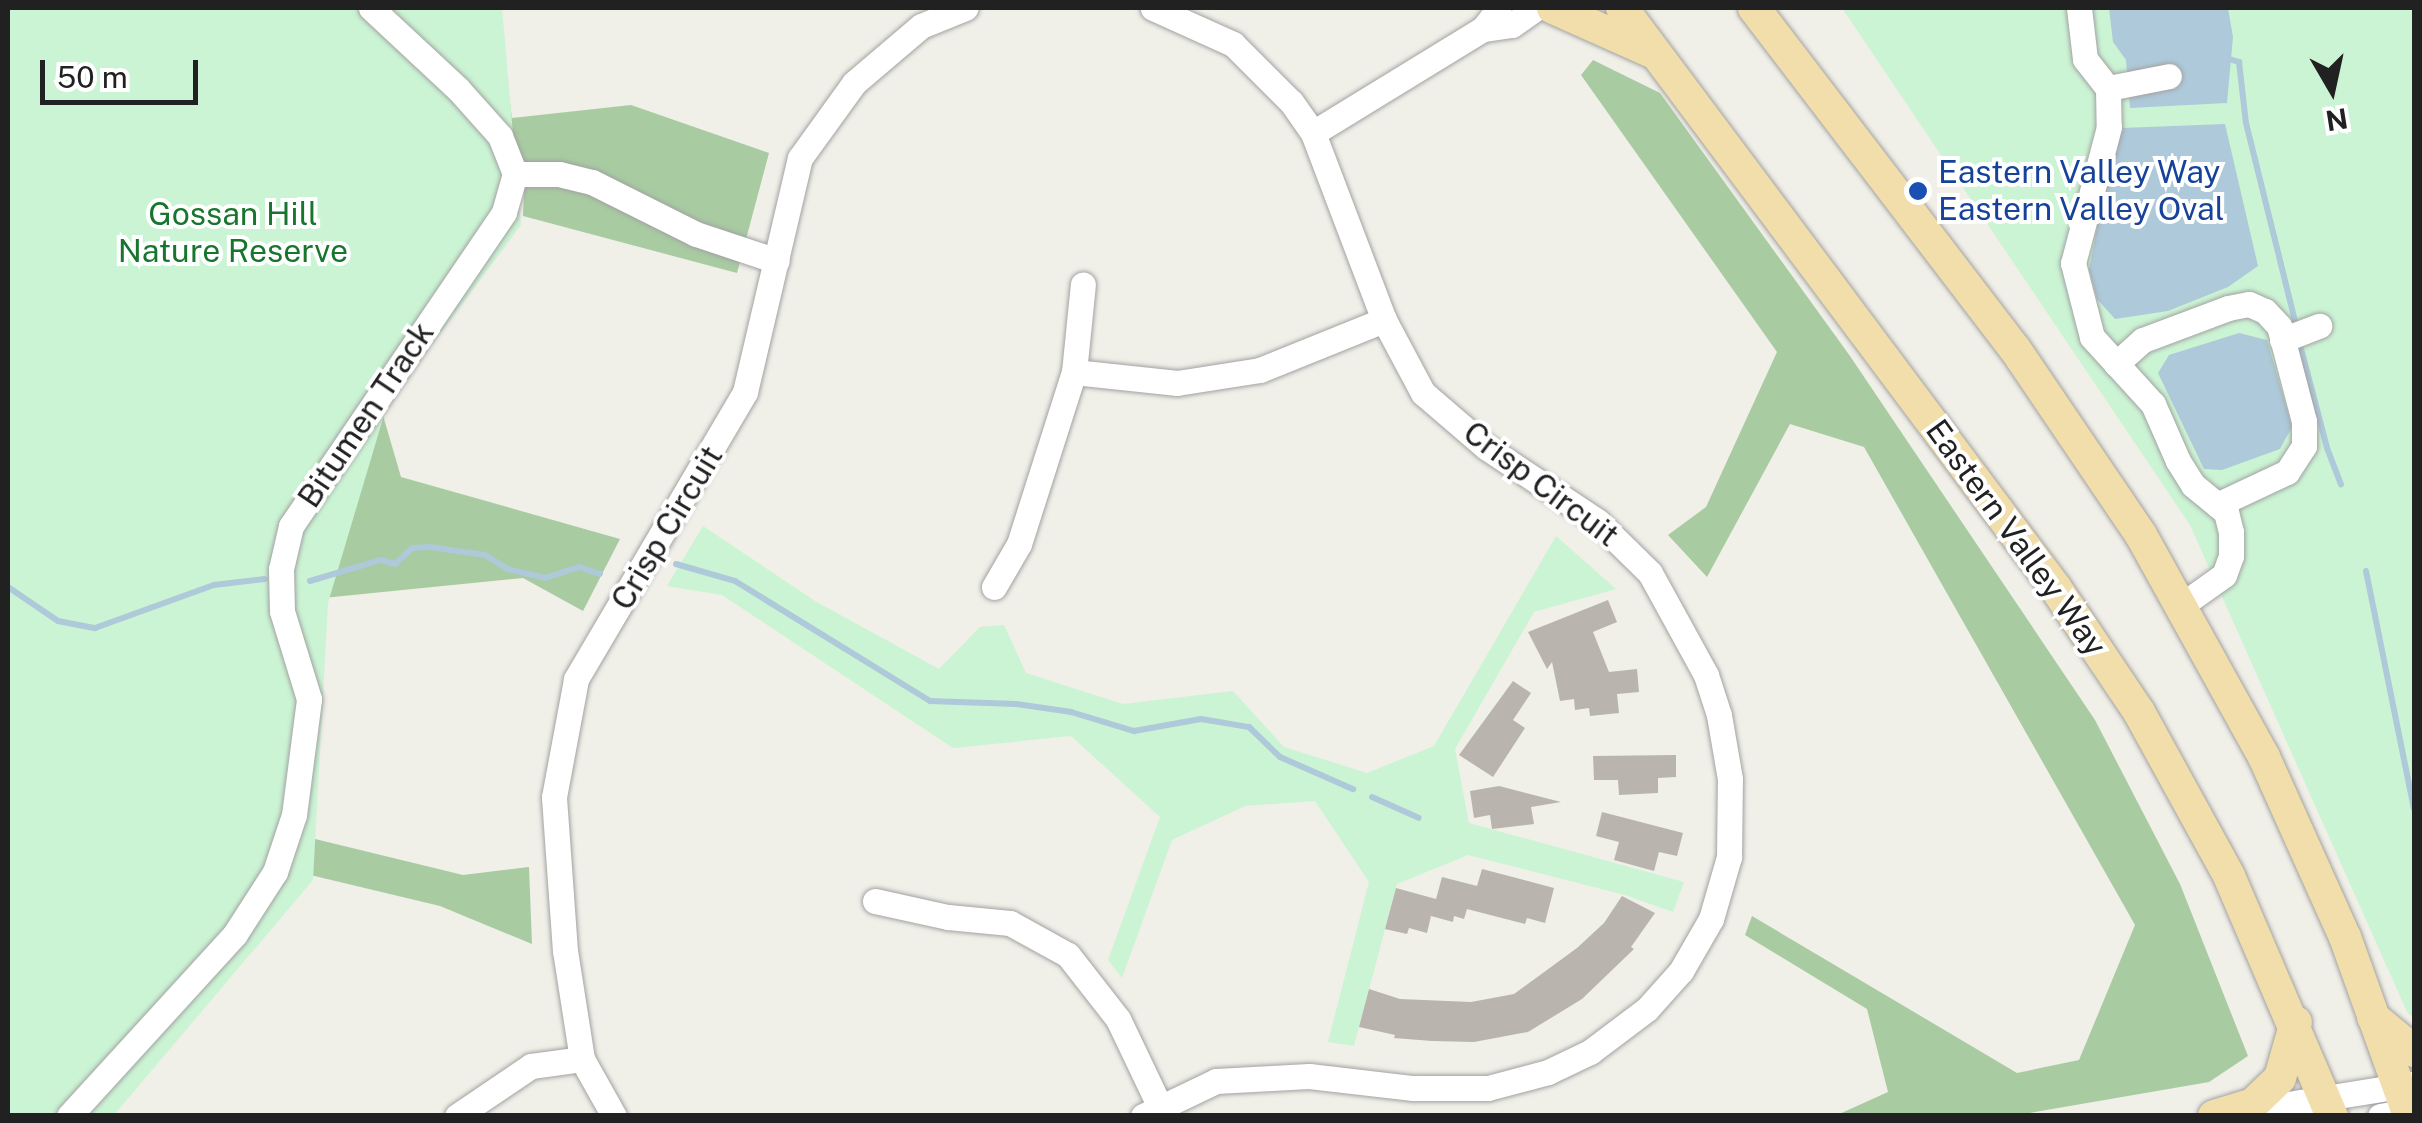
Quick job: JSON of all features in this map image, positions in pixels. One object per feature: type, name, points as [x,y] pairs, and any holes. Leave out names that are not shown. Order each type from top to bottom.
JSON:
[{"type":"main road","points":[[1553,8],[1654,53]]},
{"type":"main road","name":"Eastern Valley Way","points":[[1622,8],[2056,587],[2139,712],[2229,876],[2296,1022],[2329,1107]]},
{"type":"main road","points":[[1754,8],[2072,429],[2182,605],[2264,757],[2344,937],[2404,1104]]},
{"type":"main road","points":[[2373,1016],[2414,1051]]},
{"type":"main road","points":[[2214,1116],[2254,1104],[2280,1078],[2296,1022]]},
{"type":"street","points":[[370,8],[458,89],[500,136],[515,174],[559,174],[592,182],[696,234],[777,261]]},
{"type":"street","name":"Crisp Circuit","points":[[614,1116],[582,1059],[572,1015],[554,797],[576,679],[745,392],[800,158],[854,83],[916,17],[965,8]]},
{"type":"street","name":"Crisp Circuit","points":[[1151,1110],[1216,1081],[1258,1076],[1309,1076],[1413,1088],[1488,1088],[1548,1072],[1606,1042],[1647,1009],[1681,971],[1711,919],[1728,857],[1730,779],[1719,714],[1696,658],[1638,557],[1556,491],[1486,448],[1423,392],[1384,320],[1313,133],[1291,102],[1233,44],[1152,8]]},
{"type":"street","points":[[1313,133],[1483,29],[1499,8]]},
{"type":"street","points":[[1483,29],[1512,24],[1536,8]]},
{"type":"street","points":[[2079,8],[2084,60],[2108,88],[2109,128],[2073,263],[2092,337],[2153,404],[2193,485],[2226,512],[2231,556],[2224,575],[2182,605]]},
{"type":"street","points":[[2108,88],[2168,76]]},
{"type":"street","name":"Bitumen Track","points":[[69,1116],[235,934],[275,872],[294,815],[308,698],[282,611],[281,569],[291,526],[504,212],[515,174]]},
{"type":"street","points":[[994,587],[1019,544],[1074,372],[1082,284]]},
{"type":"street","points":[[2116,364],[2144,340],[2249,304],[2266,310],[2278,326],[2301,333],[2304,446],[2288,472],[2217,506]]},
{"type":"street","points":[[1074,372],[1178,383],[1260,370],[1384,320]]},
{"type":"street","points":[[875,902],[948,917],[1010,923],[1068,955],[1118,1019],[1151,1110]]},
{"type":"street","points":[[457,1116],[531,1066],[582,1059]]},
{"type":"street","points":[[2214,1116],[2404,1104]]},
{"type":"green space","name":"Gossan Hill Nature Reserve","points":[[8,8],[502,8],[521,225],[387,405],[328,603],[313,880],[114,1115],[8,1115]]},
{"type":"green space","points":[[497,8],[512,118],[631,105],[769,153],[737,273],[523,216],[525,169],[490,100]]},
{"type":"green space","points":[[1842,8],[2414,8],[2414,1017],[2408,1014],[2190,525]]},
{"type":"green space","points":[[1593,60],[1660,93],[1850,356],[2095,720],[2180,884],[2248,1056],[2209,1082],[2018,1115],[1837,1115],[1888,1092],[1867,1009],[1745,935],[1752,916],[2017,1073],[2079,1060],[2135,925],[1864,447],[1790,424],[1707,577],[1668,535],[1706,507],[1777,352],[1581,75]]},
{"type":"green space","points":[[382,412],[401,477],[620,539],[583,611],[523,578],[323,598]]},
{"type":"green space","points":[[703,526],[815,601],[939,669],[980,627],[1004,625],[1026,673],[1123,704],[1233,691],[1284,747],[1367,773],[1434,746],[1556,536],[1616,589],[1534,612],[1455,749],[1469,823],[1684,882],[1673,912],[1625,895],[1468,855],[1397,884],[1354,1046],[1328,1042],[1369,882],[1315,801],[1245,806],[1172,840],[1122,978],[1108,960],[1160,817],[1071,736],[953,748],[722,595],[667,586]]},
{"type":"green space","points":[[311,838],[463,875],[529,867],[532,944],[440,906],[302,873]]},
{"type":"water","points":[[2109,8],[2228,8],[2233,37],[2227,103],[2130,108],[2126,60],[2113,42]]},
{"type":"water","points":[[2225,124],[2258,266],[2228,287],[2168,311],[2115,319],[2097,299],[2089,270],[2107,175],[2122,128]]},
{"type":"water","points":[[2239,333],[2267,340],[2292,427],[2280,449],[2222,470],[2204,469],[2158,373],[2169,355]]},
{"type":"building","points":[[1608,600],[1617,622],[1593,632],[1609,672],[1637,669],[1639,692],[1617,694],[1619,713],[1590,716],[1589,708],[1575,710],[1574,699],[1560,701],[1552,662],[1547,669],[1528,632]]},
{"type":"building","points":[[1513,681],[1531,693],[1513,720],[1525,728],[1493,777],[1459,755]]},
{"type":"building","points":[[1676,755],[1676,777],[1658,778],[1658,793],[1619,795],[1618,780],[1594,780],[1593,756]]},
{"type":"building","points":[[1499,786],[1561,802],[1531,807],[1534,824],[1492,829],[1490,815],[1474,818],[1470,791]]},
{"type":"building","points":[[1602,812],[1683,833],[1677,856],[1659,852],[1654,871],[1614,860],[1619,842],[1596,836]]},
{"type":"building","points":[[1482,869],[1554,888],[1545,923],[1527,918],[1525,924],[1467,909],[1464,919],[1454,916],[1453,922],[1431,916],[1427,933],[1409,928],[1407,934],[1385,929],[1396,888],[1436,899],[1442,877],[1477,886]]},
{"type":"building","points":[[1622,896],[1655,913],[1631,947],[1634,949],[1582,999],[1528,1032],[1474,1042],[1432,1041],[1394,1038],[1395,1035],[1359,1027],[1369,989],[1400,999],[1471,1002],[1514,994],[1577,948],[1604,923]]},
{"type":"waterway","points":[[2226,58],[2239,62],[2246,123],[2297,329]]},
{"type":"waterway","points":[[2299,341],[2327,448],[2341,484]]},
{"type":"waterway","points":[[310,581],[381,560],[395,564],[412,548],[430,547],[485,555],[507,569],[545,578],[579,567],[600,574]]},
{"type":"waterway","points":[[676,564],[735,581],[930,701],[1016,704],[1071,712],[1134,731],[1201,719],[1249,727],[1280,757],[1353,789]]},
{"type":"waterway","points":[[2366,571],[2414,808]]},
{"type":"waterway","points":[[8,587],[58,621],[95,628],[214,585],[265,579]]},
{"type":"waterway","points":[[1372,797],[1419,818]]},
{"type":"place","name":"Eastern Valley Way Eastern Valley Oval","points":[[1918,191]]}]
